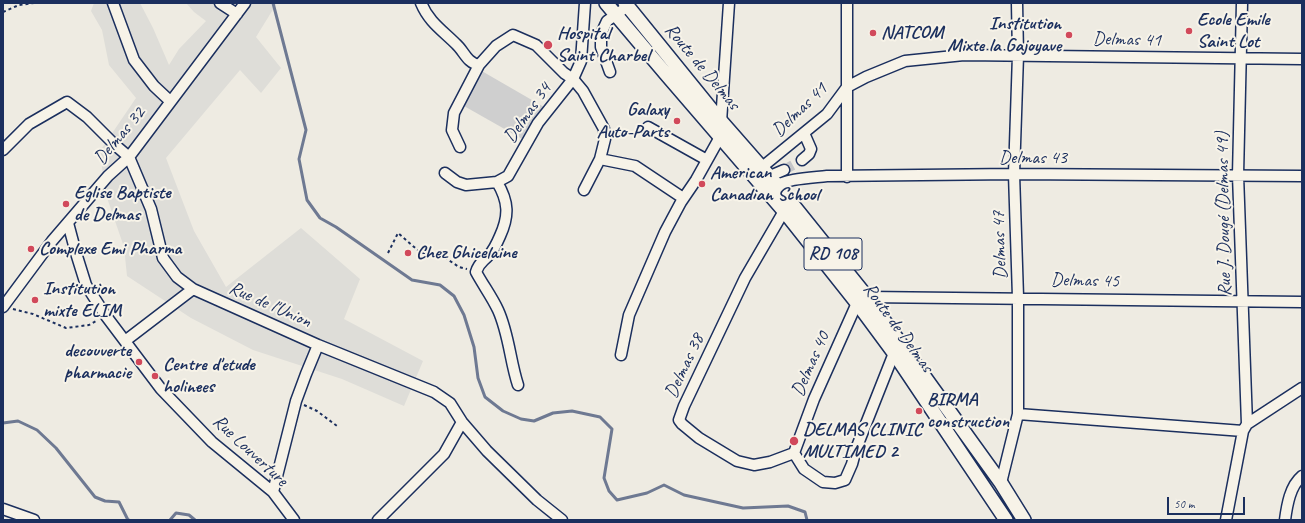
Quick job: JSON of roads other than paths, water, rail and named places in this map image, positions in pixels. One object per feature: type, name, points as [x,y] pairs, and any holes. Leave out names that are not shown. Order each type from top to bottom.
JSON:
[{"type":"main road","name":"Route de Delmas","points":[[606,3],[720,137],[766,179],[784,211],[862,300],[894,353],[1006,520]]},
{"type":"main road","name":"Route de Delmas","points":[[627,4],[862,300],[1001,483],[1024,520]]},
{"type":"street","points":[[113,3],[134,60],[154,86],[170,101]]},
{"type":"street","points":[[220,3],[237,14]]},
{"type":"street","name":"Delmas 32","points":[[4,307],[52,241],[108,176],[129,157],[245,3]]},
{"type":"street","points":[[421,3],[425,12],[436,26],[458,45],[468,59],[474,64],[479,65]]},
{"type":"street","name":"Delmas 34","points":[[497,182],[508,176],[538,123],[573,79],[581,61],[585,3]]},
{"type":"street","points":[[621,355],[629,315],[665,232],[720,137],[729,3]]},
{"type":"street","points":[[847,3],[847,176]]},
{"type":"street","name":"Delmas 47","points":[[1001,483],[1018,414],[1018,297],[1014,174],[1018,55],[1017,3]]},
{"type":"street","name":"Rue J. Dougé (Delmas 49)","points":[[1226,520],[1245,428],[1243,301],[1238,175],[1242,3]]},
{"type":"street","points":[[610,72],[601,47],[601,34],[607,21],[616,15],[627,4]]},
{"type":"street","points":[[460,146],[452,130],[454,114],[479,65],[496,46],[513,35],[536,46],[564,73],[573,79],[583,91],[604,129],[605,139],[600,160],[584,190]]},
{"type":"street","name":"Delmas 41","points":[[766,179],[804,133],[827,114],[848,87],[866,77],[905,61],[964,55],[1302,58]]},
{"type":"street","points":[[3,150],[29,124],[67,102],[87,117],[129,157]]},
{"type":"street","points":[[648,127],[707,160]]},
{"type":"street","points":[[802,160],[811,150],[804,133]]},
{"type":"street","name":"Rue de l'Union","points":[[129,157],[151,209],[163,258],[177,276],[194,288],[318,345],[434,392],[450,403],[462,422],[487,451],[538,500],[562,520]]},
{"type":"street","points":[[600,160],[635,166],[684,198]]},
{"type":"street","points":[[766,179],[784,170]]},
{"type":"street","points":[[445,173],[457,182],[466,184],[497,182],[506,201],[507,214],[495,248],[489,256],[482,260],[477,267],[476,272],[498,310],[509,346],[514,374],[518,385]]},
{"type":"street","name":"Delmas 43","points":[[766,179],[796,179],[827,176],[1014,174],[1302,176]]},
{"type":"street","name":"Delmas 38","points":[[784,211],[745,278],[684,406],[679,420],[699,438],[738,461],[754,465],[770,462],[794,453]]},
{"type":"street","name":"Rue Louverture","points":[[68,223],[86,285],[106,316],[161,389],[212,442],[273,492],[294,520]]},
{"type":"street","points":[[125,341],[194,288]]},
{"type":"street","name":"Delmas 45","points":[[862,300],[1018,297],[1302,302]]},
{"type":"street","name":"Delmas 40","points":[[794,453],[814,399],[862,300]]},
{"type":"street","points":[[273,492],[296,401],[318,345]]},
{"type":"street","points":[[794,453],[804,469],[823,482],[835,483],[845,480],[894,353]]},
{"type":"street","points":[[1018,414],[1245,428],[1302,388]]},
{"type":"street","points":[[378,520],[444,454],[462,422]]},
{"type":"street","points":[[1285,520],[1286,509],[1291,494],[1297,480],[1302,476]]},
{"type":"street","points":[[3,509],[34,520]]},
{"type":"waterway","points":[[273,3],[306,130],[299,159],[307,200],[320,218],[336,227],[412,280],[440,285],[454,296],[464,315],[474,347],[478,378],[485,397],[503,411],[521,419],[534,421],[553,413],[572,411],[600,417],[612,429],[604,478],[609,491],[617,500],[647,493],[664,485],[684,495],[743,508],[788,506],[805,512],[807,520]]},
{"type":"waterway","points":[[3,423],[18,421],[37,430],[56,448],[95,497],[105,501],[119,502],[129,520]]},
{"type":"waterway","points":[[170,520],[176,513],[189,515],[195,520]]},
{"type":"tunnel","points":[[784,170],[802,160]]},
{"type":"place","name":"Ecole Emile Saint Lot","points":[[1189,31]]},
{"type":"place","name":"NATCOM","points":[[873,33]]},
{"type":"place","name":"Institution Mixte la Gajoyave","points":[[1069,35]]},
{"type":"place","name":"Hospital Saint Charbel","points":[[548,45]]},
{"type":"place","name":"Galaxy Auto-Parts","points":[[677,121]]},
{"type":"place","name":"American Canadian School","points":[[702,184]]},
{"type":"place","name":"Eglise Baptiste de Delmas","points":[[66,204]]},
{"type":"place","name":"Complexe Emi Pharma","points":[[31,249]]},
{"type":"place","name":"Chez Ghicelaine","points":[[408,253]]},
{"type":"place","name":"Institution mixte ELIM","points":[[35,300]]},
{"type":"place","name":"decouverte pharmacie","points":[[139,362]]},
{"type":"place","name":"Centre d'etude holinees","points":[[155,376]]},
{"type":"place","name":"BIRMA construction","points":[[919,411]]},
{"type":"place","name":"DELMAS CLINIC MULTIMED 2","points":[[794,441]]}]
